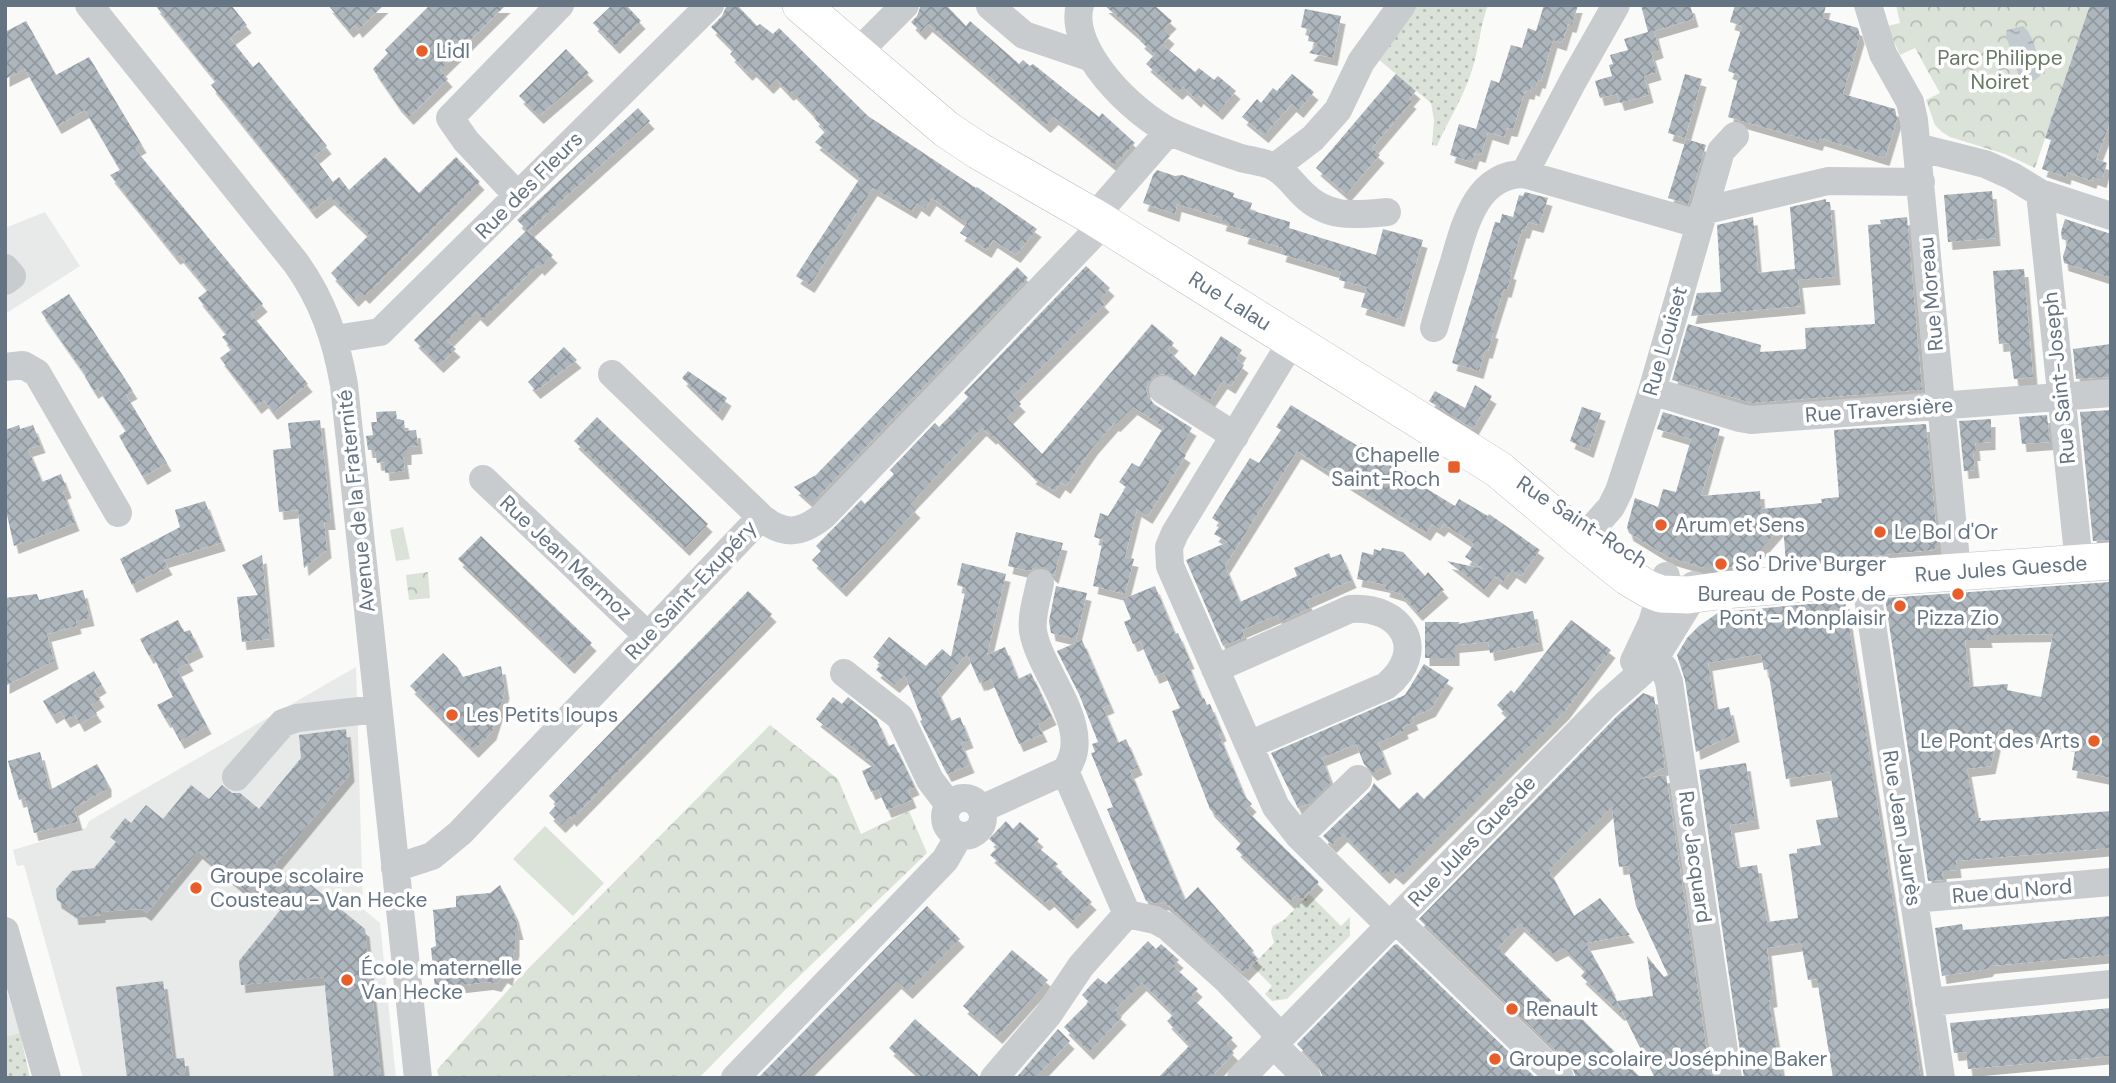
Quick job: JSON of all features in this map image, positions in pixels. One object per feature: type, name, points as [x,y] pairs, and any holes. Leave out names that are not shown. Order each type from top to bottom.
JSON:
[{"type":"main road","name":"Rue Lalau","points":[[801,5],[946,129],[979,151],[1099,220],[1498,469]]},
{"type":"main road","name":"Rue Saint-Roch","points":[[1498,469],[1532,487],[1587,534],[1687,588]]},
{"type":"main road","name":"Rue Jules Guesde","points":[[1687,588],[2095,562]]},
{"type":"street","name":"Avenue de la Fraternité","points":[[89,5],[296,263],[319,300],[335,339],[344,385],[418,1078]]},
{"type":"street","points":[[518,196],[466,141],[450,118],[560,5]]},
{"type":"street","name":"Rue des Fleurs","points":[[335,339],[380,332],[710,5]]},
{"type":"street","points":[[858,52],[905,5]]},
{"type":"street","points":[[1080,5],[1078,26],[1089,57],[1132,103],[1169,131],[1275,167],[1308,199],[1325,210],[1345,215],[1387,212]]},
{"type":"street","points":[[1275,167],[1313,138],[1338,110],[1361,62],[1402,5]]},
{"type":"street","points":[[1524,174],[1616,5]]},
{"type":"street","name":"Rue Moreau","points":[[1868,5],[1882,54],[1910,102],[1921,182],[1957,571]]},
{"type":"street","points":[[990,6],[1024,35],[1089,57]]},
{"type":"street","points":[[1099,220],[1169,131]]},
{"type":"street","name":"Rue Louiset","points":[[1587,534],[1615,499],[1651,391],[1721,151],[1735,136]]},
{"type":"street","points":[[1917,147],[1985,164],[2039,193],[2111,216]]},
{"type":"street","points":[[1434,328],[1474,205],[1487,189],[1501,179],[1524,174],[1700,217],[1828,181],[1921,182]]},
{"type":"street","name":"Rue Saint-Joseph","points":[[2039,193],[2060,396],[2095,562]]},
{"type":"street","name":"Rue Saint-Exupéry","points":[[395,868],[421,862],[449,844],[761,517],[779,530],[789,532],[806,529],[823,516],[1099,220]]},
{"type":"street","points":[[5,268],[12,276],[5,281]]},
{"type":"street","points":[[1293,341],[1175,533],[1169,547],[1173,573],[1276,807],[1299,836],[1560,1078]]},
{"type":"street","points":[[5,367],[23,365],[37,373],[118,513]]},
{"type":"street","points":[[612,374],[761,517]]},
{"type":"street","points":[[1164,390],[1235,436]]},
{"type":"street","name":"Rue Traversière","points":[[1651,391],[1751,420],[2111,393]]},
{"type":"street","name":"Rue Jean Mermoz","points":[[483,479],[648,636]]},
{"type":"street","name":"Rue Jean Jaurès","points":[[1865,578],[1941,1078]]},
{"type":"street","points":[[981,809],[1065,771],[1072,759],[1075,733],[1033,631],[1040,583]]},
{"type":"street","name":"Rue Jules Guesde","points":[[1241,1078],[1606,704],[1648,652],[1657,610],[1687,588]]},
{"type":"street","points":[[1215,669],[1350,609],[1384,613],[1397,622],[1403,631],[1407,648],[1404,665],[1400,673],[1386,686],[1248,745]]},
{"type":"street","name":"Rue Jacquard","points":[[1648,652],[1664,668],[1669,682],[1728,1078]]},
{"type":"street","points":[[845,673],[900,717],[930,780],[949,805]]},
{"type":"street","points":[[236,777],[283,723],[297,718],[378,709]]},
{"type":"street","points":[[1065,771],[1127,914]]},
{"type":"street","points":[[1299,836],[1358,779]]},
{"type":"street","points":[[966,798],[981,809],[983,819],[978,829],[970,835],[959,836],[950,830],[945,820],[949,805],[956,799],[966,798]]},
{"type":"street","points":[[735,1078],[946,860],[959,836]]},
{"type":"street","name":"Rue du Nord","points":[[1913,900],[2111,882]]},
{"type":"street","points":[[1127,914],[1155,920],[1168,927],[1227,981],[1307,1078]]},
{"type":"street","points":[[994,1078],[1048,1015],[1081,965],[1127,914]]},
{"type":"street","points":[[5,931],[15,1001],[47,1078]]},
{"type":"street","points":[[1929,1002],[2111,984]]},
{"type":"shaded area","points":[[45,212],[80,266],[5,314],[5,228]]},
{"type":"shaded area","name":"Groupe scolaire Cousteau - Van Hecke","points":[[356,667],[363,909],[380,923],[396,1078],[83,1078],[24,865],[17,866],[13,850],[86,828],[89,821]]},
{"type":"shaded area","points":[[5,985],[20,1033],[5,1037]]},
{"type":"green space","points":[[1416,5],[1488,5],[1469,80],[1437,146],[1432,145],[1434,120],[1431,103],[1372,54],[1405,24]]},
{"type":"green space","name":"Parc Philippe Noiret","points":[[1896,5],[2090,5],[2035,168],[2005,154],[1950,137],[1935,125],[1926,100],[1940,93],[1915,48],[1900,55],[1887,26],[1900,23]]},
{"type":"green space","points":[[403,527],[410,559],[396,561],[390,530]]},
{"type":"green space","points":[[428,572],[430,598],[409,600],[406,575]]},
{"type":"green space","points":[[770,725],[838,779],[861,834],[909,811],[927,853],[784,991],[699,1078],[439,1078],[437,1070],[517,980]]},
{"type":"green space","points":[[545,826],[604,883],[573,916],[513,859]]},
{"type":"green space","points":[[1309,894],[1341,926],[1350,917],[1350,936],[1287,999],[1272,1001],[1265,994],[1272,986],[1252,966],[1274,943],[1271,931],[1273,926],[1284,920]]},
{"type":"green space","points":[[20,1033],[30,1078],[5,1078],[5,1037]]},
{"type":"water","points":[[2023,26],[2033,42],[2041,74],[2033,81],[2022,82],[2006,35],[2007,30]]},
{"type":"building","points":[[155,5],[231,5],[247,25],[230,38],[253,67],[259,62],[327,146],[314,157],[333,182],[339,177],[349,190],[385,157],[419,193],[456,157],[480,182],[365,296],[361,292],[354,299],[331,273],[369,235],[330,197],[312,211],[211,85],[216,81]]},
{"type":"building","points":[[328,5],[384,5],[358,30],[355,25],[349,30]]},
{"type":"building","name":"Lidl","points":[[430,5],[506,5],[440,70],[448,79],[409,117],[373,69],[388,53],[385,50]]},
{"type":"building","points":[[612,5],[626,5],[641,21],[615,46],[593,23]]},
{"type":"building","points":[[727,5],[737,5],[757,26],[760,24],[773,34],[779,28],[868,116],[1037,229],[1016,255],[993,240],[987,250],[960,233],[967,223],[932,198],[925,209],[917,203],[912,211],[873,188],[810,285],[796,276],[860,178],[815,142],[826,131],[792,91],[789,93],[776,79],[769,86],[752,69],[748,73],[730,54],[734,50],[711,27],[722,16]]},
{"type":"building","points":[[921,5],[946,5],[966,26],[970,21],[1019,64],[1023,60],[1030,66],[1033,64],[1099,117],[1102,113],[1135,143],[1114,165],[1054,117],[1046,125],[928,24],[921,32],[911,22],[917,16]]},
{"type":"building","points":[[1104,5],[1154,5],[1172,21],[1163,30],[1170,36],[1155,54],[1140,41],[1142,38]]},
{"type":"building","points":[[1544,5],[1578,5],[1572,25],[1568,24],[1562,43],[1553,40],[1541,81],[1538,80],[1535,89],[1531,87],[1530,92],[1525,91],[1513,129],[1507,128],[1504,137],[1488,132],[1481,155],[1475,153],[1472,162],[1450,155],[1459,124],[1476,129],[1491,80],[1499,83],[1511,45],[1522,48],[1528,28],[1536,31]]},
{"type":"building","points":[[1641,5],[1690,5],[1694,19],[1654,31],[1659,50],[1651,53],[1657,72],[1644,76],[1649,95],[1620,103],[1617,94],[1600,98],[1595,81],[1612,76],[1609,65],[1613,64],[1610,55],[1628,50],[1624,39],[1648,32]]},
{"type":"building","points":[[1735,5],[1826,5],[1823,18],[1858,28],[1860,36],[1843,94],[1895,109],[1897,119],[1885,158],[1820,138],[1818,143],[1728,117],[1739,75],[1728,71],[1742,26],[1730,22]]},
{"type":"building","points":[[2090,5],[2111,5],[2111,121],[2096,159],[2107,163],[2102,180],[2093,177],[2092,181],[2067,172],[2066,177],[2042,169],[2051,140],[2045,138]]},
{"type":"building","points":[[1305,9],[1341,16],[1333,58],[1309,53],[1318,43],[1308,41],[1310,30],[1301,27]]},
{"type":"building","points":[[26,21],[56,75],[89,57],[142,145],[135,149],[263,304],[251,314],[308,384],[273,412],[264,400],[257,406],[220,358],[232,349],[222,337],[227,334],[198,298],[208,290],[179,255],[176,257],[110,175],[120,170],[85,110],[57,126],[25,69],[5,79],[5,32]]},
{"type":"building","points":[[1163,45],[1195,72],[1199,68],[1214,80],[1218,76],[1236,91],[1218,112],[1199,96],[1197,100],[1183,87],[1178,92],[1146,64]]},
{"type":"building","points":[[566,49],[589,73],[539,116],[519,96]]},
{"type":"building","points":[[1292,74],[1314,92],[1299,110],[1292,104],[1264,135],[1242,117],[1257,99],[1261,103],[1273,88],[1277,91]]},
{"type":"building","points":[[1396,74],[1416,91],[1409,99],[1412,101],[1372,148],[1380,155],[1346,194],[1316,168]]},
{"type":"building","points":[[1685,74],[1702,79],[1685,138],[1668,133]]},
{"type":"building","points":[[638,108],[650,121],[528,231],[553,255],[540,268],[538,265],[483,319],[476,312],[447,341],[456,349],[439,365],[414,340],[527,230],[517,220]]},
{"type":"building","points":[[1686,139],[1706,145],[1688,204],[1668,198]]},
{"type":"building","points":[[1157,170],[1175,176],[1182,175],[1234,193],[1233,197],[1252,203],[1250,210],[1290,222],[1289,228],[1376,255],[1383,229],[1423,240],[1400,319],[1361,307],[1367,287],[1339,280],[1341,272],[1281,254],[1283,248],[1243,236],[1245,230],[1221,223],[1223,218],[1177,204],[1175,214],[1143,203]]},
{"type":"building","points":[[1992,191],[1996,238],[1948,242],[1944,195]]},
{"type":"building","points":[[1525,192],[1548,198],[1539,225],[1528,222],[1525,231],[1522,230],[1509,271],[1512,272],[1507,290],[1504,289],[1491,330],[1494,331],[1488,351],[1485,350],[1479,371],[1452,363],[1495,222],[1500,223],[1502,214],[1513,217],[1519,195],[1523,196]]},
{"type":"building","points":[[1826,199],[1826,202],[1830,202],[1836,277],[1798,280],[1801,306],[1691,316],[1697,293],[1721,292],[1717,225],[1753,217],[1758,273],[1795,269],[1790,207]]},
{"type":"building","points":[[1907,217],[1922,390],[1752,403],[1672,380],[1688,324],[1761,345],[1760,352],[1806,349],[1805,328],[1875,324],[1868,225],[1881,224],[1880,220]]},
{"type":"building","points":[[2065,219],[2111,234],[2111,278],[2064,263],[2063,256],[2068,241],[2062,239],[2061,232]]},
{"type":"building","points":[[1086,266],[1110,288],[1100,299],[1105,304],[1013,396],[1021,404],[1007,418],[1042,454],[1152,324],[1174,343],[1168,350],[1195,376],[1221,336],[1242,350],[1236,359],[1244,365],[1231,386],[1223,381],[1210,400],[1164,374],[1156,375],[1149,382],[1146,390],[1154,404],[1192,428],[1179,450],[1186,455],[1148,516],[1137,509],[1125,557],[1134,559],[1125,594],[1093,586],[1103,540],[1094,537],[1100,513],[1108,516],[1126,487],[1119,482],[1132,463],[1139,467],[1164,427],[1133,407],[1114,423],[1093,447],[1066,486],[1061,482],[1055,491],[1031,476],[1033,474],[993,435],[992,437],[982,428],[910,504],[916,510],[842,589],[812,560],[821,551],[816,546],[861,500],[865,504],[894,474],[890,470],[935,423],[939,427],[956,410],[968,397],[964,393]]},
{"type":"building","points":[[1017,267],[1028,278],[812,503],[794,487],[816,475]]},
{"type":"building","points":[[2024,269],[2033,377],[2014,379],[2009,343],[1999,344],[1993,271]]},
{"type":"building","points":[[69,294],[133,391],[126,395],[167,463],[143,477],[119,436],[126,431],[98,388],[94,391],[41,312]]},
{"type":"building","points":[[2111,344],[2111,377],[2076,379],[2073,349]]},
{"type":"building","points":[[564,347],[577,360],[536,391],[528,382]]},
{"type":"building","points":[[688,371],[727,398],[718,413],[682,378]]},
{"type":"building","points":[[1475,385],[1492,396],[1473,429],[1429,401],[1435,391],[1465,408]]},
{"type":"building","points":[[1291,405],[1358,446],[1361,443],[1410,474],[1409,478],[1455,506],[1459,499],[1488,516],[1489,514],[1540,550],[1521,576],[1512,570],[1503,582],[1495,576],[1484,590],[1447,561],[1484,569],[1465,557],[1474,544],[1444,524],[1440,529],[1432,524],[1426,533],[1297,451],[1225,566],[1240,602],[1297,576],[1294,568],[1329,553],[1331,558],[1341,554],[1352,580],[1307,600],[1310,608],[1280,622],[1277,615],[1242,630],[1245,637],[1223,646],[1186,560],[1228,542],[1214,534],[1221,524],[1212,518],[1250,458],[1259,463],[1281,430],[1276,427]]},
{"type":"building","points":[[1582,407],[1601,413],[1589,450],[1570,441]]},
{"type":"building","points":[[2111,410],[2111,540],[2093,541],[2080,412]]},
{"type":"building","points":[[396,411],[397,420],[404,420],[405,431],[416,430],[418,446],[407,447],[407,457],[403,457],[405,471],[385,473],[384,462],[377,463],[375,450],[368,450],[366,436],[373,435],[371,422],[377,422],[376,412]]},
{"type":"building","points":[[1663,412],[1720,429],[1701,496],[1760,491],[1761,509],[1822,503],[1821,499],[1839,497],[1834,430],[1926,424],[1938,546],[1933,550],[1786,564],[1783,524],[1745,567],[1705,568],[1668,557],[1629,533],[1627,527],[1635,498],[1658,507],[1663,489],[1676,492],[1691,439],[1657,429]]},
{"type":"building","points":[[2047,415],[2050,442],[2022,444],[2019,417]]},
{"type":"building","points":[[597,417],[708,524],[685,548],[574,441]]},
{"type":"building","points":[[1991,419],[1991,442],[1975,443],[1975,470],[1964,471],[1959,421]]},
{"type":"building","points":[[320,420],[331,522],[324,522],[327,550],[304,568],[298,510],[279,512],[273,450],[291,448],[288,423]]},
{"type":"building","points":[[19,425],[20,429],[33,425],[41,445],[28,449],[42,482],[61,474],[67,490],[63,492],[75,523],[14,546],[5,506],[5,430]]},
{"type":"building","points":[[205,501],[221,543],[164,560],[168,567],[132,585],[120,559],[180,527],[175,510]]},
{"type":"building","points":[[1016,532],[1063,543],[1054,576],[1044,567],[1029,571],[1008,566]]},
{"type":"building","points":[[481,536],[592,643],[570,666],[458,559]]},
{"type":"building","points":[[1382,548],[1403,552],[1425,576],[1428,572],[1444,590],[1418,613],[1401,594],[1385,589],[1386,585],[1357,579],[1362,552],[1373,555],[1374,549],[1381,551]]},
{"type":"building","points":[[262,555],[270,639],[242,642],[237,597],[258,595],[242,565]]},
{"type":"building","points":[[962,563],[1006,574],[987,655],[1005,647],[1018,679],[1031,673],[1052,717],[1038,724],[1043,734],[1019,744],[991,679],[982,683],[981,681],[980,684],[967,654],[937,689],[951,721],[960,717],[969,740],[961,743],[970,765],[947,774],[920,721],[922,720],[905,675],[895,685],[876,670],[881,664],[873,657],[889,637],[926,666],[942,649],[951,657],[966,588],[957,585]]},
{"type":"building","points":[[2111,582],[2111,778],[2072,770],[2076,745],[1999,730],[1991,766],[1967,769],[1976,818],[1981,818],[1980,821],[2111,811],[2111,848],[1956,861],[1957,870],[1942,871],[1943,880],[1928,881],[1885,598]],"holes":[[[2053,634],[2041,697],[2007,690],[2008,684],[1970,687],[1965,640],[1988,640],[1987,635]]]},
{"type":"building","points":[[1056,586],[1087,593],[1076,639],[1051,633],[1049,621]]},
{"type":"building","points":[[1155,586],[1175,634],[1178,633],[1190,661],[1187,662],[1202,699],[1204,698],[1207,705],[1210,704],[1222,733],[1219,735],[1245,797],[1252,804],[1246,810],[1319,882],[1302,900],[1297,895],[1290,901],[1236,849],[1242,842],[1210,809],[1172,711],[1180,708],[1164,672],[1155,676],[1140,641],[1133,644],[1124,622],[1131,619],[1123,599]]},
{"type":"building","points":[[83,590],[90,618],[76,621],[77,626],[47,634],[54,661],[5,686],[5,598],[37,594],[39,600]]},
{"type":"building","points":[[748,591],[772,614],[572,819],[570,816],[561,825],[549,813],[557,804],[549,796]]},
{"type":"building","points":[[1845,601],[1921,1078],[1833,1078],[1817,979],[1808,980],[1801,943],[1767,948],[1773,999],[1769,1000],[1782,1078],[1744,1078],[1699,770],[1746,763],[1755,821],[1730,825],[1737,868],[1757,865],[1767,922],[1798,918],[1789,854],[1797,853],[1797,849],[1821,845],[1816,820],[1838,817],[1830,772],[1786,779],[1768,669],[1764,670],[1761,654],[1708,663],[1715,710],[1729,707],[1735,734],[1696,752],[1685,680],[1677,655],[1687,638],[1719,612]]},
{"type":"building","points":[[1533,611],[1539,643],[1490,653],[1488,642],[1455,645],[1455,658],[1425,658],[1425,622],[1460,622],[1458,624]]},
{"type":"building","points":[[178,620],[184,632],[190,630],[199,649],[185,656],[189,663],[177,669],[207,726],[180,741],[157,705],[173,697],[152,654],[149,656],[140,639]]},
{"type":"building","points":[[1571,620],[1611,650],[1565,711],[1399,877],[1391,870],[1385,876],[1343,834],[1332,845],[1323,836],[1370,791],[1374,783],[1399,809],[1417,792],[1424,799],[1508,716],[1497,705],[1511,690],[1514,693]]},
{"type":"building","points":[[1082,640],[1110,705],[1103,708],[1118,743],[1126,739],[1138,767],[1130,771],[1185,900],[1198,887],[1254,951],[1251,953],[1258,959],[1244,973],[1164,902],[1159,904],[1146,901],[1107,809],[1113,807],[1091,753],[1095,752],[1092,744],[1098,742],[1079,694],[1057,651]]},
{"type":"building","points":[[443,653],[463,677],[501,666],[505,691],[492,732],[474,750],[410,686]]},
{"type":"building","points":[[1424,664],[1449,680],[1431,709],[1412,717],[1414,722],[1403,727],[1404,731],[1378,743],[1387,766],[1373,773],[1364,764],[1356,744],[1322,758],[1331,782],[1310,803],[1298,808],[1271,753],[1405,695]]},
{"type":"building","points":[[94,671],[102,685],[94,690],[100,699],[91,705],[97,714],[80,724],[75,715],[66,720],[60,711],[52,716],[43,701]]},
{"type":"building","points":[[1643,693],[1654,697],[1665,767],[1640,779],[1666,775],[1711,1078],[1655,1078],[1617,1001],[1653,996],[1647,956],[1664,977],[1668,975],[1636,906],[1628,866],[1619,867],[1612,807],[1549,870],[1574,916],[1600,898],[1630,935],[1586,943],[1622,1012],[1581,976],[1586,970],[1564,948],[1552,954],[1520,924],[1498,948],[1568,1017],[1574,1011],[1641,1078],[1576,1078],[1572,1066],[1419,919],[1617,716]]},
{"type":"building","points":[[833,697],[842,704],[848,697],[877,720],[888,746],[894,744],[915,787],[908,790],[912,800],[887,810],[878,789],[871,792],[862,771],[875,765],[816,719]]},
{"type":"building","points":[[346,729],[350,774],[274,866],[299,887],[305,880],[365,929],[381,1078],[334,1078],[324,977],[241,985],[239,961],[282,908],[257,886],[250,895],[198,851],[147,913],[141,909],[74,917],[73,911],[57,900],[56,889],[72,871],[94,868],[116,842],[110,837],[125,818],[131,823],[146,805],[163,819],[191,785],[209,799],[222,785],[232,793],[240,793],[259,809],[301,758],[299,735]]},
{"type":"building","points":[[40,752],[50,790],[97,764],[107,782],[107,789],[74,808],[78,822],[34,833],[25,798],[19,800],[8,761]]},
{"type":"building","points":[[1006,821],[1013,829],[1020,822],[1039,839],[1034,844],[1058,864],[1055,867],[1092,902],[1073,921],[1050,899],[1045,903],[990,855],[998,847],[989,839]]},
{"type":"building","points":[[500,885],[514,913],[519,932],[515,932],[515,948],[508,978],[503,975],[497,984],[489,982],[435,988],[431,948],[436,946],[433,910],[456,907],[456,896],[490,893]]},
{"type":"building","points":[[927,906],[960,939],[908,991],[897,981],[800,1078],[758,1078]]},
{"type":"building","points":[[2111,916],[2111,955],[1990,966],[1988,969],[1942,976],[1935,928],[1962,924],[1963,930]]},
{"type":"building","points":[[1148,941],[1156,949],[1161,944],[1179,960],[1173,966],[1198,989],[1191,997],[1233,1038],[1226,1045],[1234,1053],[1210,1078],[1158,1078],[1190,1045],[1167,1021],[1174,1014],[1142,983],[1115,1010],[1122,1017],[1089,1052],[1064,1027],[1089,1002],[1082,995],[1090,986],[1098,978],[1106,984]]},
{"type":"building","points":[[1397,944],[1536,1078],[1323,1078],[1319,1067],[1297,1044]]},
{"type":"building","points":[[1012,950],[1048,980],[998,1036],[963,1006]]},
{"type":"building","points":[[163,981],[173,1059],[184,1058],[186,1074],[161,1078],[127,1078],[116,987]]},
{"type":"building","points":[[2111,1008],[2111,1056],[1968,1069],[1966,1052],[1954,1053],[1950,1023]]},
{"type":"building","points":[[915,1019],[978,1075],[978,1078],[922,1078],[889,1048]]},
{"type":"building","points":[[1058,1029],[1070,1041],[1035,1078],[1016,1078]]},
{"type":"place","name":"Lidl","points":[[422,51]]},
{"type":"place","name":"Chapelle Saint-Roch","points":[[1454,467]]},
{"type":"place","name":"Arum et Sens","points":[[1661,525]]},
{"type":"place","name":"Le Bol d'Or","points":[[1880,532]]},
{"type":"place","name":"So' Drive Burger","points":[[1721,564]]},
{"type":"place","name":"Pizza Zio","points":[[1958,594]]},
{"type":"place","name":"Bureau de Poste de Pont - Monplaisir","points":[[1900,606]]},
{"type":"place","name":"Les Petits loups","points":[[452,715]]},
{"type":"place","name":"Le Pont des Arts","points":[[2094,741]]},
{"type":"place","name":"Groupe scolaire Cousteau - Van Hecke","points":[[196,888]]},
{"type":"place","name":"École maternelle Van Hecke","points":[[347,980]]},
{"type":"place","name":"Renault","points":[[1512,1009]]},
{"type":"place","name":"Groupe scolaire Joséphine Baker","points":[[1495,1059]]}]
